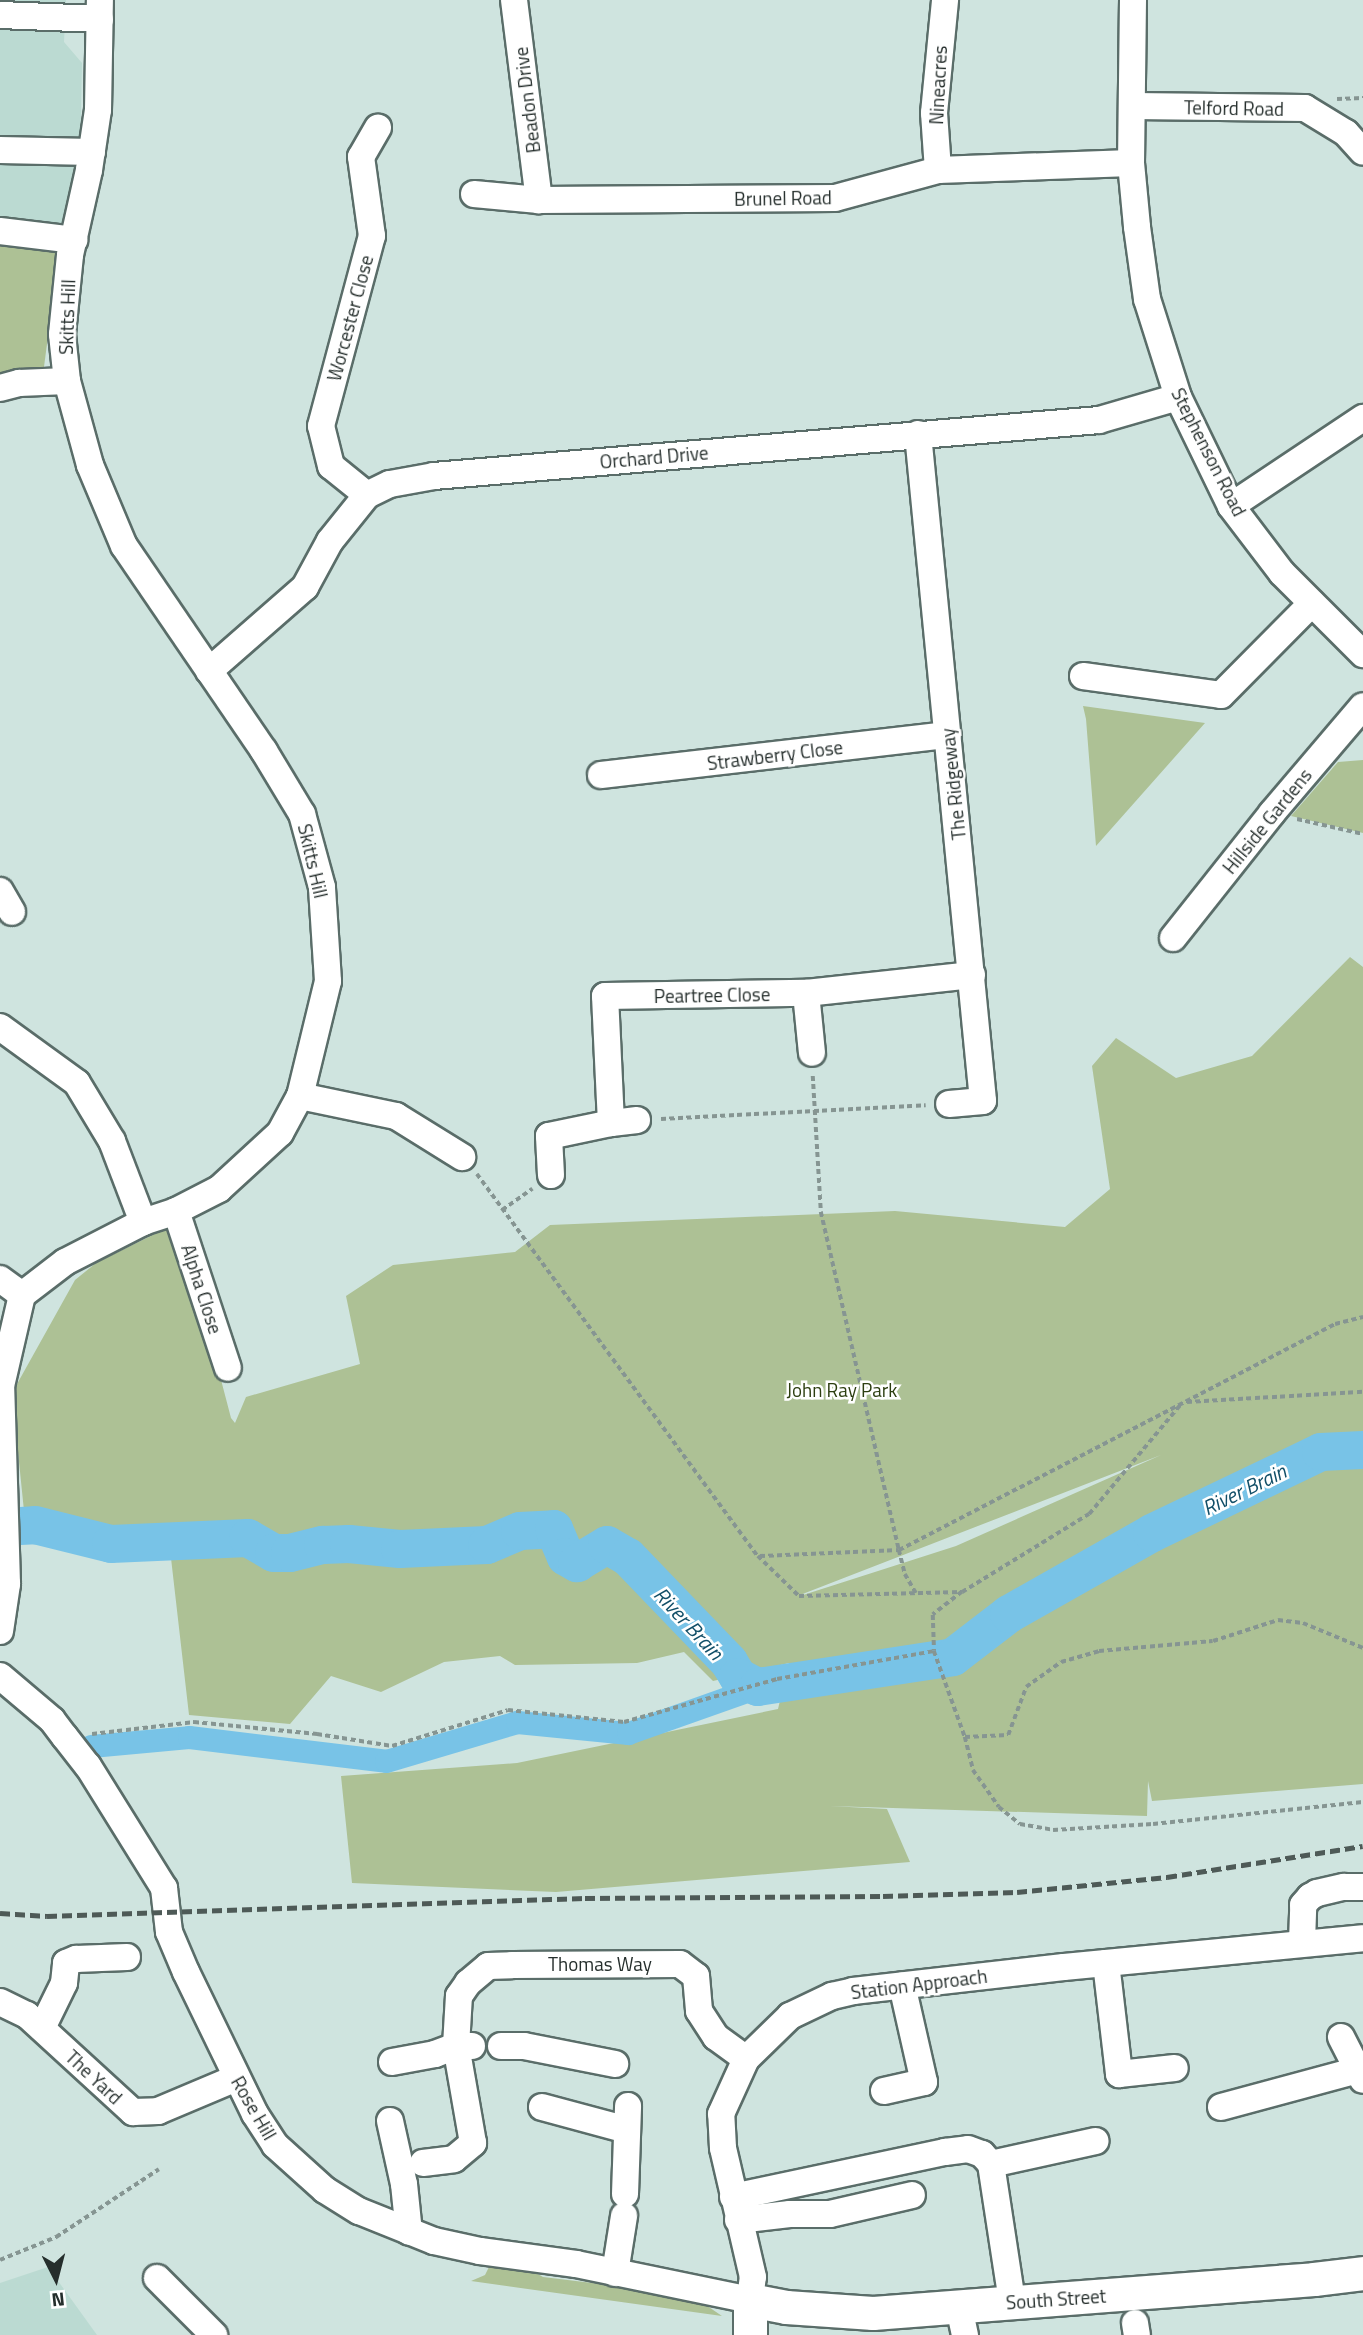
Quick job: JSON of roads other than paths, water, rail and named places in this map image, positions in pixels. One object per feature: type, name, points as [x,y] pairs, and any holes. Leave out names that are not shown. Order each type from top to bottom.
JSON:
[{"type":"main road","name":"South Street","points":[[750,2300],[843,2313],[962,2321],[1012,2302],[1363,2273]]},
{"type":"main road","points":[[750,2300],[750,2335]]},
{"type":"street","name":"Beadon Drive","points":[[514,0],[538,200]]},
{"type":"street","name":"Nineacres","points":[[938,170],[934,113],[945,0]]},
{"type":"street","name":"Stephenson Road","points":[[1133,0],[1131,163],[1147,299],[1178,397],[1231,506],[1282,573],[1363,654]]},
{"type":"street","points":[[0,15],[100,9]]},
{"type":"street","name":"Skitts Hill","points":[[22,1295],[65,1262],[143,1222],[177,1211],[219,1189],[280,1133],[300,1096],[328,981],[322,887],[302,814],[264,751],[124,546],[90,465],[67,381],[62,334],[74,240],[98,110],[100,9]]},
{"type":"street","name":"Telford Road","points":[[1133,106],[1305,108],[1346,133],[1363,152]]},
{"type":"street","name":"Worcester Close","points":[[367,495],[331,466],[321,426],[372,236],[361,157],[378,127]]},
{"type":"street","points":[[0,150],[92,152]]},
{"type":"street","name":"Brunel Road","points":[[474,194],[538,200],[835,198],[938,170],[1131,163]]},
{"type":"street","points":[[0,231],[74,240]]},
{"type":"street","points":[[0,388],[19,383],[67,381]]},
{"type":"street","name":"Orchard Drive","points":[[209,671],[305,587],[330,541],[367,495],[390,484],[433,476],[918,433],[1099,420],[1178,397]]},
{"type":"street","points":[[1231,506],[1363,418]]},
{"type":"street","name":"The Ridgeway","points":[[918,433],[983,1101],[949,1104]]},
{"type":"street","points":[[1083,676],[1221,695],[1312,603]]},
{"type":"street","name":"Hillside Gardens","points":[[1173,938],[1272,813],[1357,724]]},
{"type":"street","name":"Strawberry Close","points":[[601,775],[948,734]]},
{"type":"street","name":"Peartree Close","points":[[611,1123],[605,996],[806,993],[972,975]]},
{"type":"street","points":[[806,993],[812,1053]]},
{"type":"street","points":[[0,1027],[77,1083],[112,1141],[143,1222]]},
{"type":"street","points":[[300,1096],[396,1116],[462,1157]]},
{"type":"street","points":[[551,1175],[549,1136],[638,1120]]},
{"type":"street","name":"Alpha Close","points":[[177,1211],[228,1368]]},
{"type":"street","points":[[0,1279],[22,1295],[1,1387],[7,1584],[0,1631]]},
{"type":"street","name":"Rose Hill","points":[[0,1676],[52,1720],[88,1766],[164,1888],[169,1932],[236,2078],[264,2130],[299,2169],[341,2202],[409,2232],[469,2249],[576,2264],[750,2300]]},
{"type":"street","points":[[1302,1942],[1303,1905],[1310,1897],[1317,1892],[1363,1887]]},
{"type":"street","name":"Station Approach","points":[[750,2300],[753,2277],[723,2148],[721,2114],[731,2087],[747,2059],[774,2028],[809,2006],[853,1991],[1106,1962],[1363,1938]]},
{"type":"street","points":[[41,2028],[64,1983],[66,1963],[76,1959],[127,1957]]},
{"type":"street","points":[[1106,1962],[1119,2074],[1175,2068]]},
{"type":"street","name":"Thomas Way","points":[[424,2163],[454,2159],[473,2143],[459,1997],[468,1983],[488,1966],[680,1964],[696,1976],[699,2011],[716,2037],[747,2059]]},
{"type":"street","points":[[884,2091],[924,2082],[902,1985]]},
{"type":"street","name":"The Yard","points":[[0,2003],[27,2015],[133,2112],[158,2111],[236,2078]]},
{"type":"street","points":[[1221,2107],[1360,2075],[1342,2037]]},
{"type":"street","points":[[392,2062],[465,2046]]},
{"type":"street","points":[[501,2046],[524,2046],[615,2064]]},
{"type":"street","points":[[542,2107],[627,2118],[624,2205],[615,2273]]},
{"type":"street","points":[[390,2120],[404,2184],[409,2232]]},
{"type":"street","points":[[991,2164],[1096,2141]]},
{"type":"street","points":[[736,2209],[968,2149],[982,2154],[991,2164],[1012,2302]]},
{"type":"street","points":[[736,2209],[789,2214],[830,2214],[912,2195]]},
{"type":"street","points":[[157,2278],[214,2335]]},
{"type":"waterway","name":"River Brain","points":[[0,1527],[35,1525],[111,1544],[248,1538],[274,1553],[290,1553],[323,1545],[349,1544],[400,1549],[487,1545],[520,1531],[554,1529],[566,1557],[577,1563],[607,1545],[628,1557],[729,1662],[738,1677],[758,1687],[953,1657],[1009,1614],[1152,1533],[1321,1452],[1363,1450]]},
{"type":"waterway","points":[[91,1746],[189,1737],[386,1761],[517,1722],[628,1733],[758,1687]]},
{"type":"railway","points":[[0,1913],[47,1916],[585,1898],[883,1896],[1017,1892],[1167,1877],[1363,1846]]},
{"type":"park label","name":"John Ray Park","points":[[842,1390]]}]
